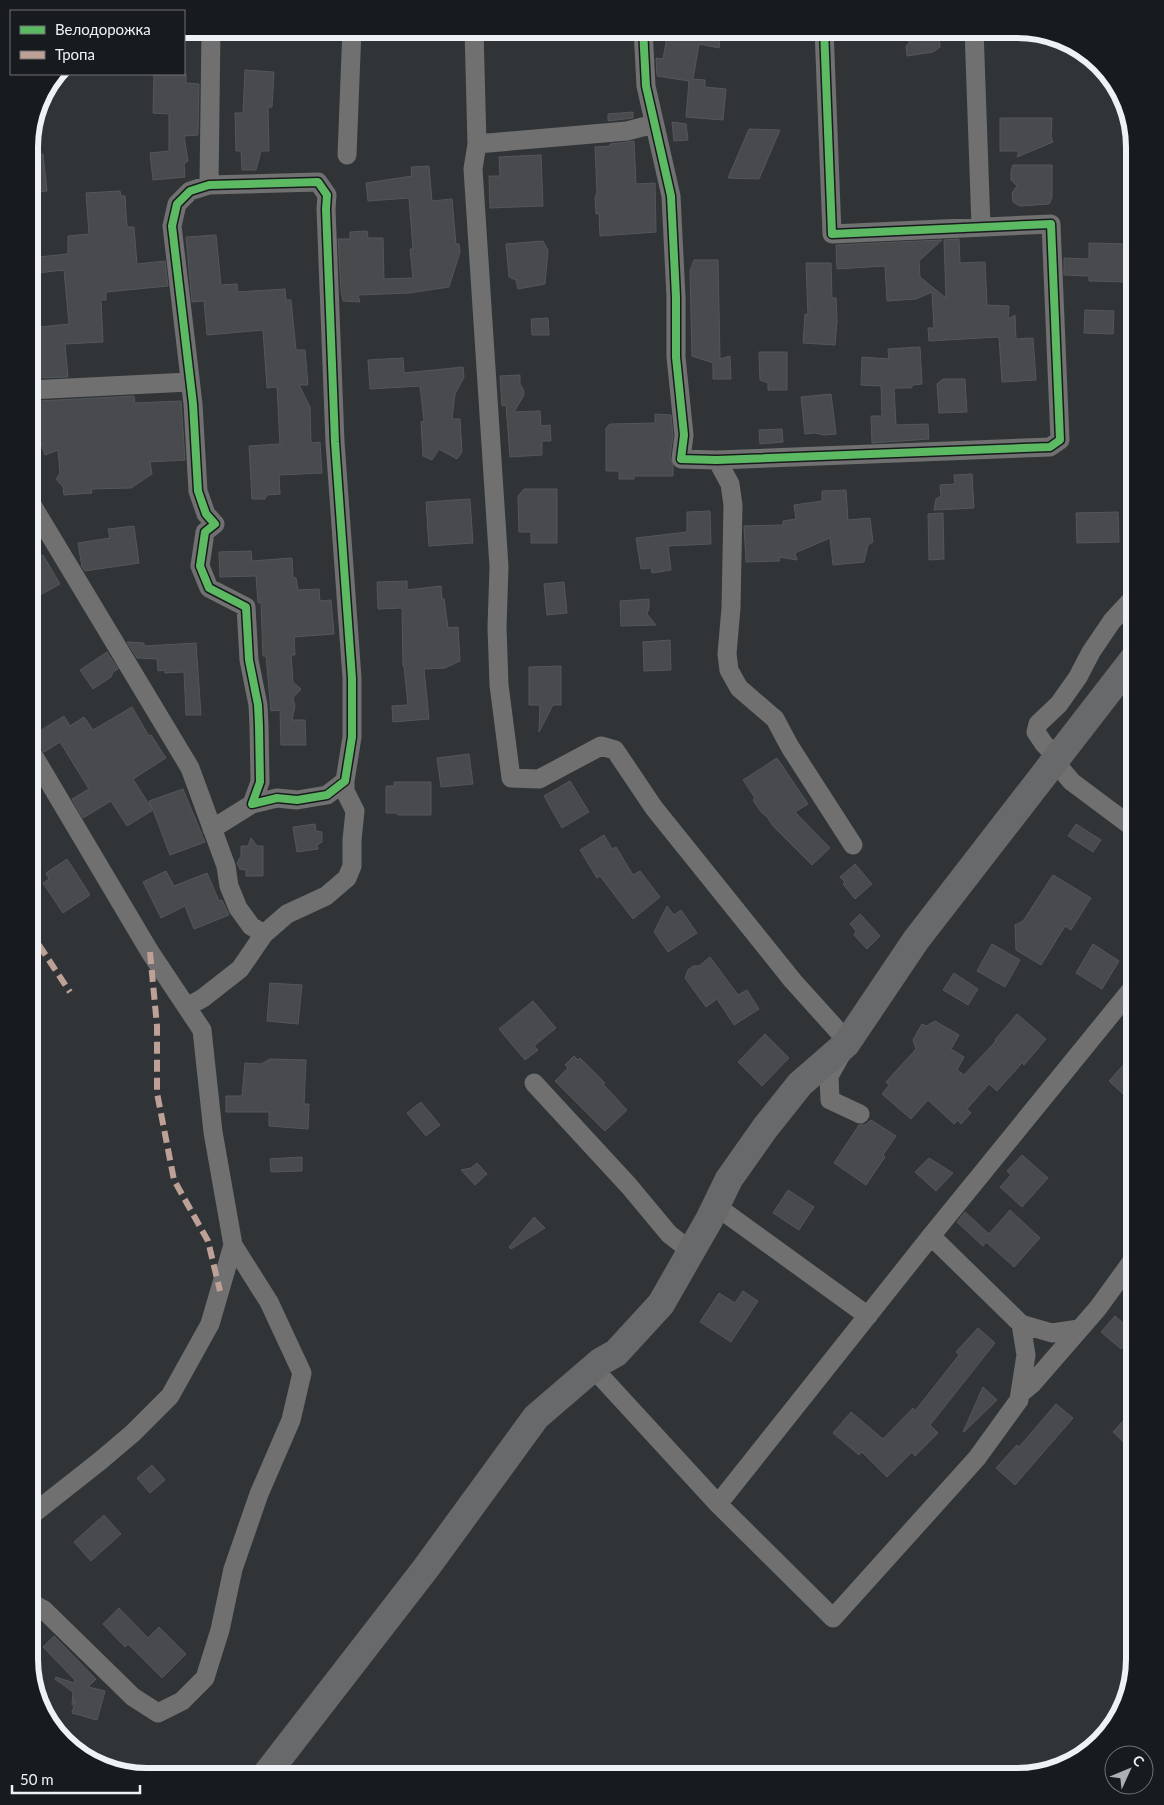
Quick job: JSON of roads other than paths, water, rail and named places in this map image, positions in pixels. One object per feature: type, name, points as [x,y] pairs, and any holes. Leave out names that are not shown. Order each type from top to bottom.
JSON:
[{"type":"main road","points":[[272,1767],[426,1568],[536,1417],[593,1368],[616,1353],[661,1304],[692,1252],[729,1179],[764,1128],[800,1084],[848,1042],[916,940],[1126,669]]},
{"type":"street","points":[[209,184],[211,38]]},
{"type":"street","points":[[348,155],[352,38]]},
{"type":"street","points":[[474,38],[477,144],[473,169],[499,567],[498,685],[511,778],[539,780],[601,746],[615,750],[654,808],[793,981],[848,1042],[829,1076],[830,1100],[860,1114]]},
{"type":"street","points":[[643,38],[646,86],[671,196],[676,357],[684,435],[681,459],[717,460],[1050,447],[1060,440],[1051,224],[832,234],[824,38]]},
{"type":"street","points":[[974,38],[981,227]]},
{"type":"street","points":[[477,144],[627,131],[654,124]]},
{"type":"street","points":[[187,1007],[203,998],[240,969],[264,934],[287,914],[326,896],[347,878],[352,866],[355,811],[345,791],[345,781],[352,737],[352,678],[336,442],[326,209],[327,195],[318,182],[209,184],[190,192],[177,204],[172,226],[193,404],[198,491],[206,514],[215,524],[205,532],[200,566],[209,588],[246,607],[249,660],[258,705],[259,726],[260,782],[252,804]]},
{"type":"street","points":[[38,390],[189,382]]},
{"type":"street","points":[[717,460],[730,484],[733,505],[731,608],[727,654],[729,670],[739,688],[774,719],[852,846]]},
{"type":"street","points":[[38,515],[190,768],[226,866],[229,886],[238,908],[251,926],[264,934]]},
{"type":"street","points":[[1126,606],[1112,621],[1059,704],[1038,724],[1036,732],[1072,782],[1126,823]]},
{"type":"street","points":[[38,763],[150,952],[202,1030],[213,1132],[234,1245],[269,1302],[302,1373],[291,1420],[259,1494],[233,1569],[220,1630],[205,1678],[182,1701],[158,1713],[133,1697],[44,1610],[38,1607]]},
{"type":"street","points":[[212,829],[252,804],[277,798],[297,800],[327,795],[345,781]]},
{"type":"street","points":[[718,1504],[931,1236],[1126,996]]},
{"type":"street","points":[[534,1083],[629,1186],[669,1234],[692,1252]]},
{"type":"street","points":[[716,1206],[868,1316]]},
{"type":"street","points":[[931,1236],[1021,1324],[1052,1333],[1079,1329]]},
{"type":"street","points":[[38,1510],[133,1433],[170,1396],[210,1324],[234,1245]]},
{"type":"street","points":[[1020,1394],[1032,1384],[1098,1308],[1126,1269]]},
{"type":"street","points":[[593,1368],[718,1504],[833,1618],[977,1458],[1019,1400],[1026,1355],[1021,1324]]}]
